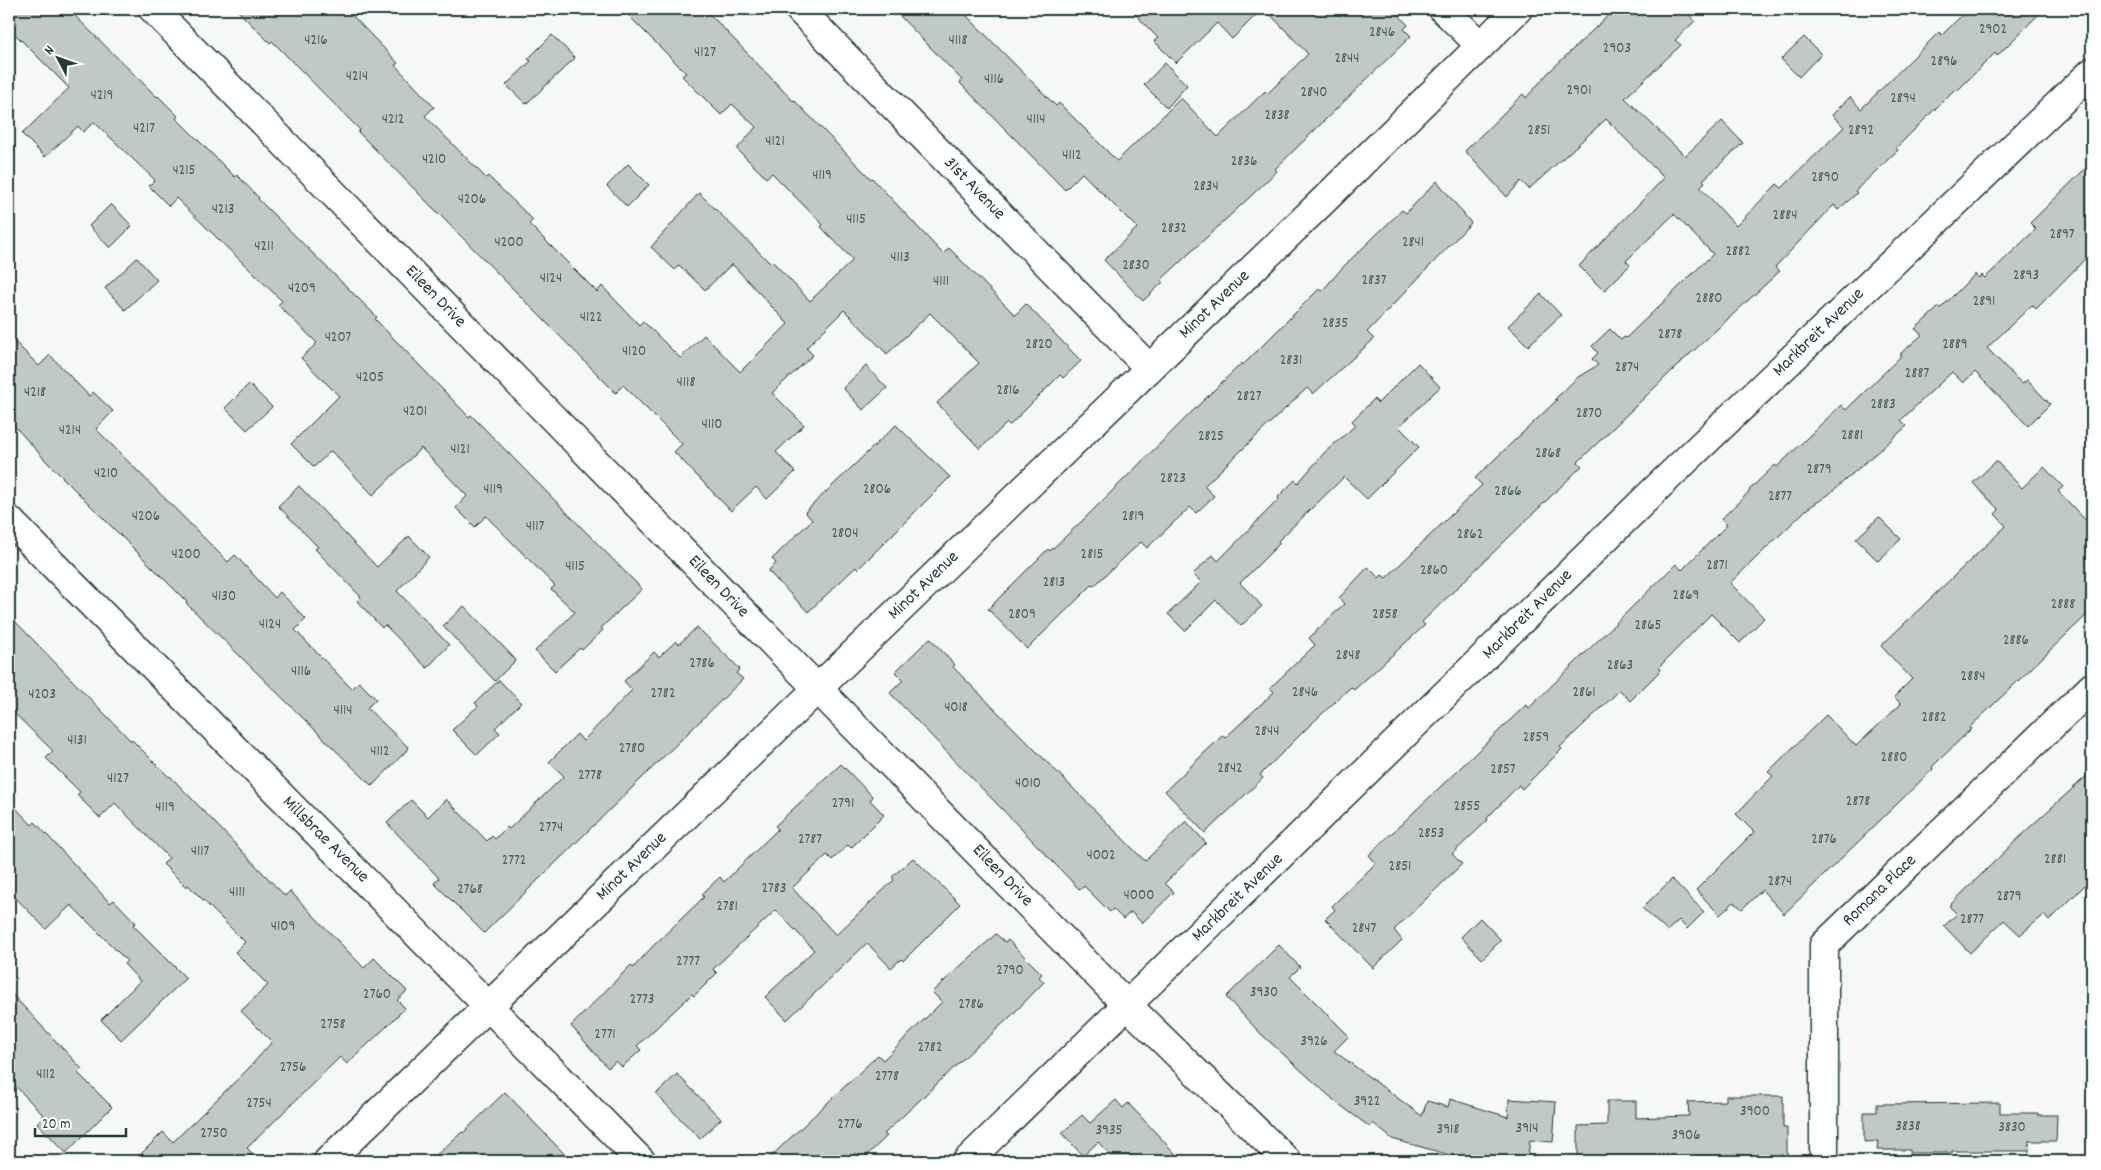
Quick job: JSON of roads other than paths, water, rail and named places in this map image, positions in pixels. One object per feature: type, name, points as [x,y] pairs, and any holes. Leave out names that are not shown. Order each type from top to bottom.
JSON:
[{"type":"street","name":"Eileen Drive","points":[[153,9],[1127,1005],[1288,1161]]},
{"type":"street","name":"31st Avenue","points":[[800,9],[1149,368]]},
{"type":"street","points":[[1444,9],[1480,46]]},
{"type":"street","name":"Minot Avenue","points":[[328,1161],[818,689],[1518,9]]},
{"type":"street","name":"Markbreit Avenue","points":[[967,1161],[1662,483],[2092,72]]},
{"type":"street","name":"Millsbrae Avenue","points":[[9,520],[641,1161]]},
{"type":"street","name":"Romana Place","points":[[1824,1161],[1824,945],[2092,687]]}]
